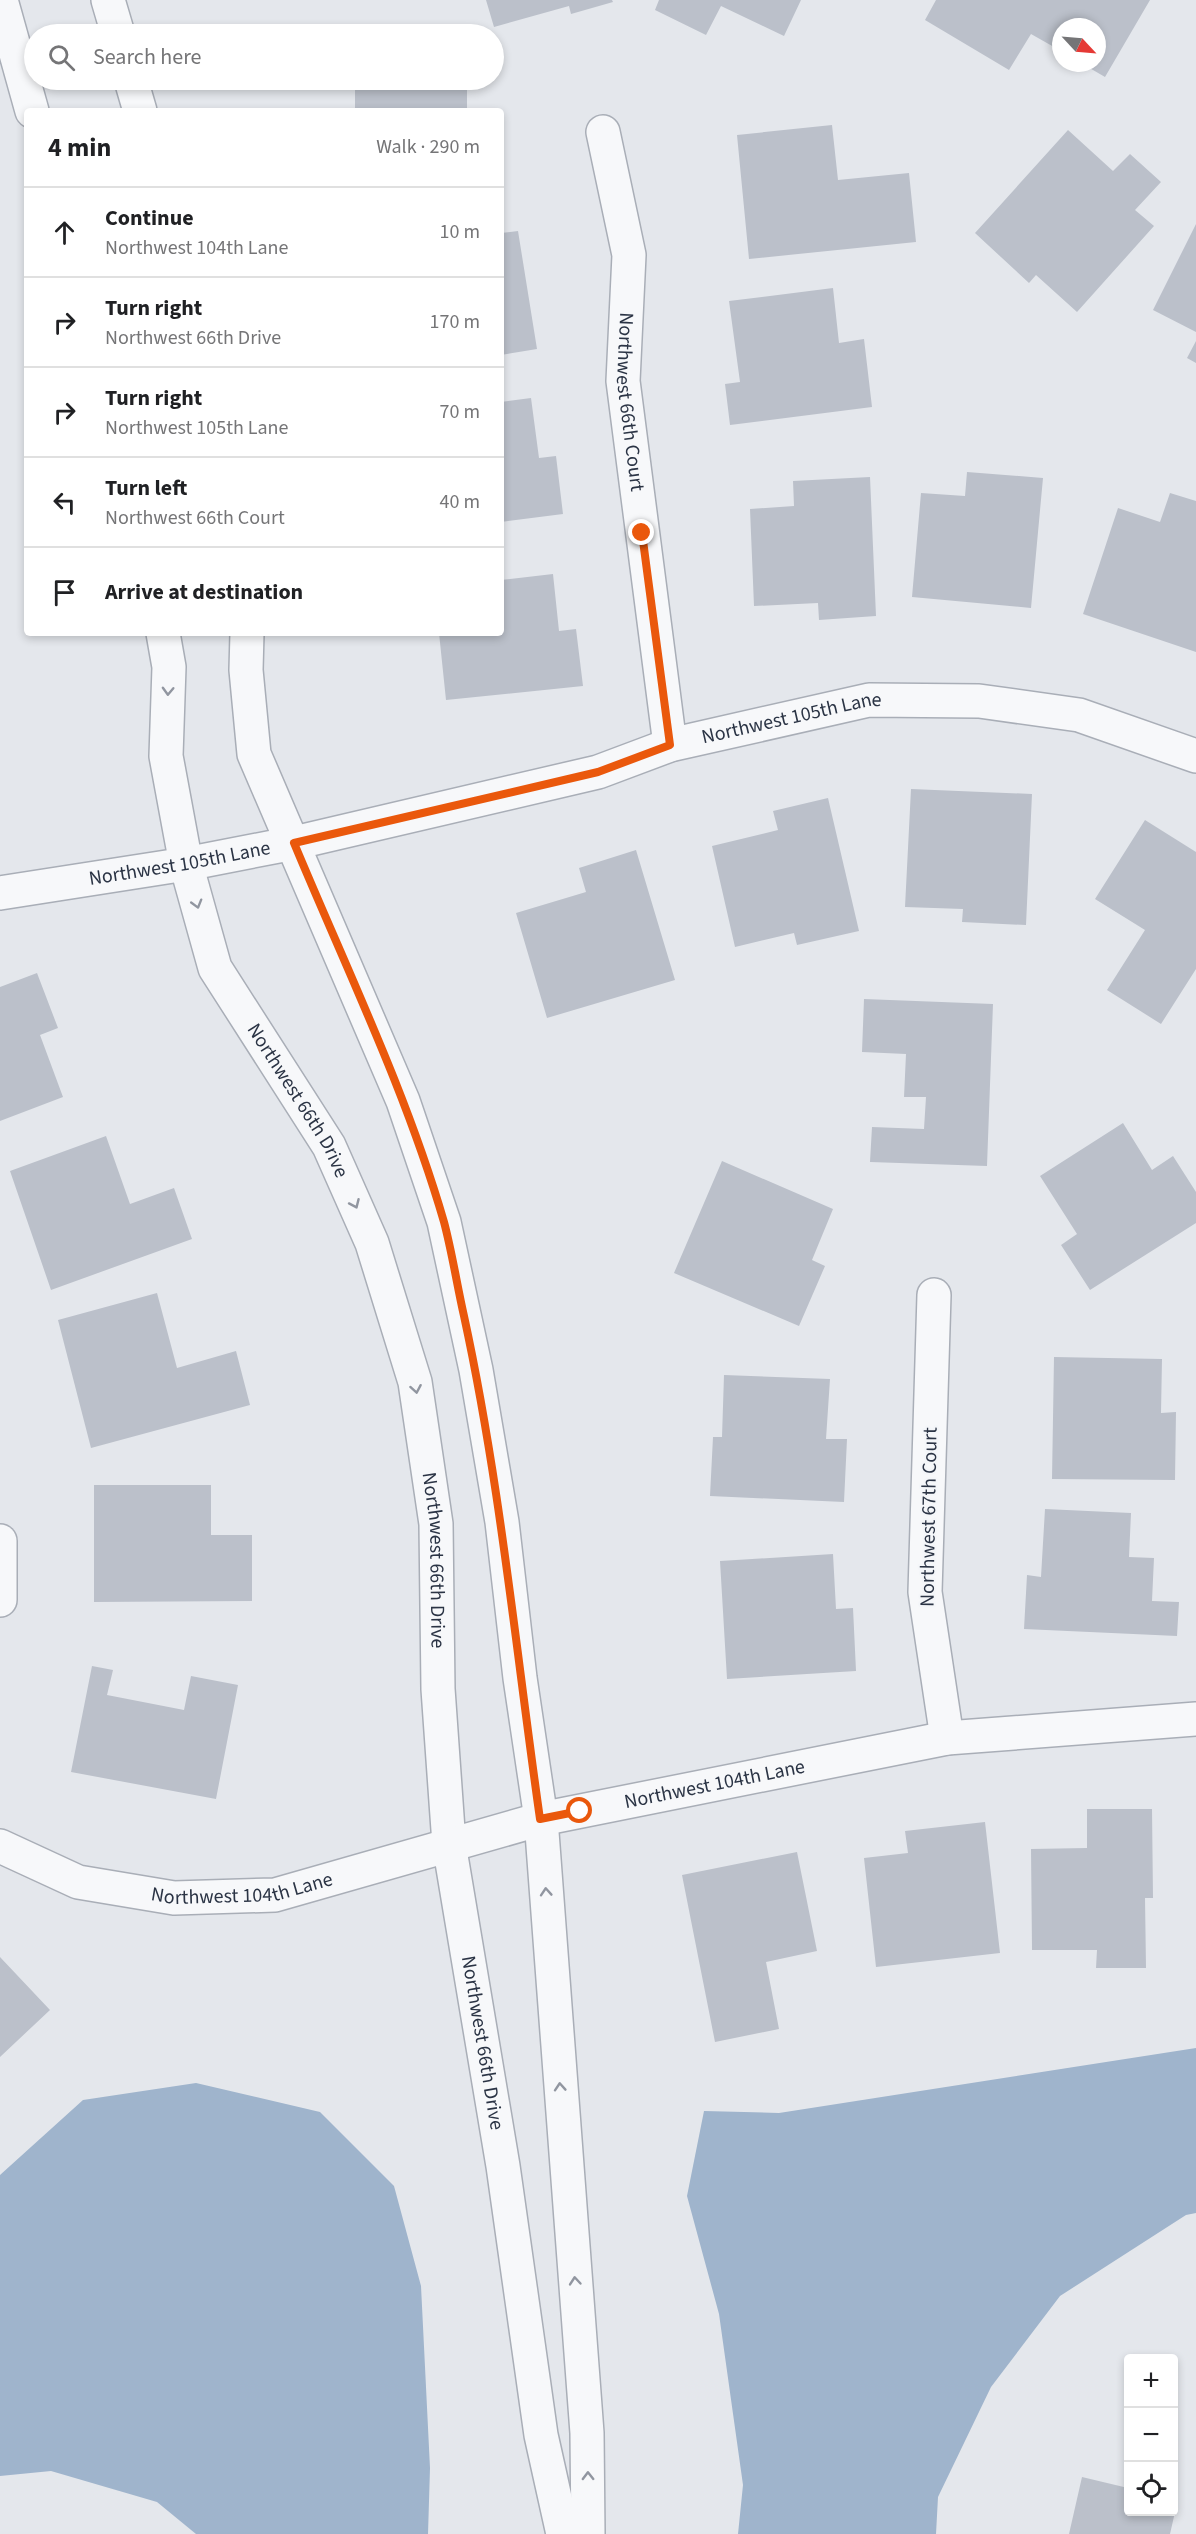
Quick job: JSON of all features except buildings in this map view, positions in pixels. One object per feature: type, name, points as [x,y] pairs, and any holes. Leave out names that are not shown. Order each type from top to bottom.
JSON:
[{"type":"street","points":[[2,0],[24,81]]},
{"type":"street","points":[[108,0],[115,24]]},
{"type":"street","points":[[26,90],[31,108]]},
{"type":"street","points":[[134,90],[139,108]]},
{"type":"street","name":"Northwest 66th Court","points":[[603,132],[629,255],[622,381],[670,745]]},
{"type":"street","name":"Northwest 66th Drive","points":[[164,636],[169,667],[166,756],[186,864],[215,968],[330,1146],[372,1243],[415,1382],[435,1524],[438,1689],[449,1844],[503,2166],[541,2434],[563,2534]]},
{"type":"street","points":[[247,636],[246,670],[254,754],[403,1101],[444,1222],[476,1370],[502,1522],[520,1678],[540,1819],[587,2433],[588,2534]]},
{"type":"street","name":"Northwest 105th Lane","points":[[0,892],[186,864],[294,843],[598,772],[670,745],[869,700],[979,701],[1079,715],[1196,756]]},
{"type":"street","name":"Northwest 67th Court","points":[[934,1295],[925,1592],[947,1738]]},
{"type":"street","points":[[0,1541],[0,1600]]},
{"type":"street","name":"Northwest 104th Lane","points":[[0,1846],[78,1882],[174,1898],[275,1894],[540,1819],[947,1738],[1196,1719]]},
{"type":"water","points":[[1196,2048],[1196,2213],[1186,2215],[1060,2296],[991,2387],[938,2497],[936,2534],[738,2534],[743,2485],[719,2314],[687,2196],[704,2111],[779,2113]]},
{"type":"water","points":[[196,2083],[320,2112],[394,2186],[421,2286],[430,2468],[428,2534],[196,2534],[157,2502],[51,2471],[0,2476],[0,2175],[83,2100]]},
{"type":"route","points":[[580,1811],[540,1819],[520,1678],[502,1522],[476,1370],[444,1222],[403,1101],[294,843],[598,772],[670,745],[642,533]]}]
